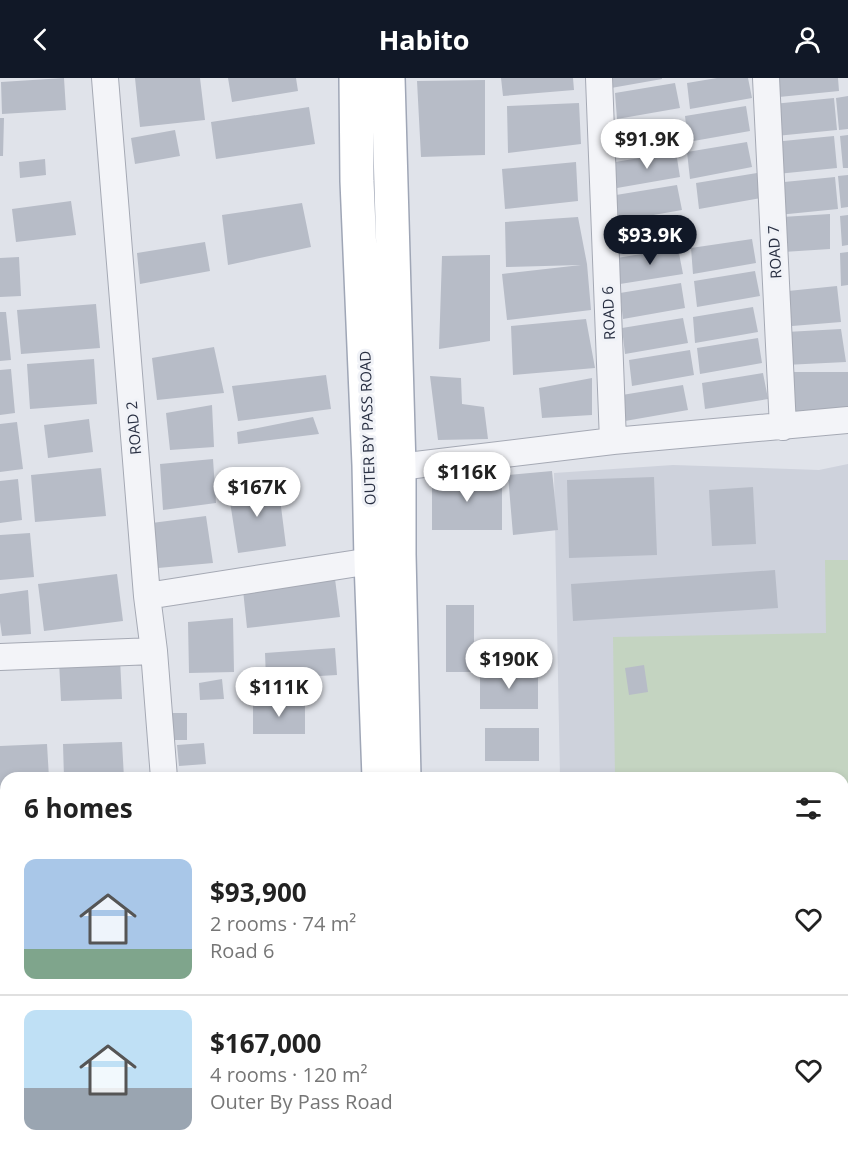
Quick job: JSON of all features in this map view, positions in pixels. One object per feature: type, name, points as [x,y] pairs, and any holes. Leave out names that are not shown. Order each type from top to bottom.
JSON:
[{"type":"main road","name":"OUTER BY PASS ROAD","points":[[356,78],[357,181],[379,772]]},
{"type":"main road","name":"OUTER BY PASS ROAD","points":[[388,78],[399,467],[404,772]]},
{"type":"street","name":"ROAD 2","points":[[105,78],[164,772]]},
{"type":"street","name":"ROAD 6","points":[[599,78],[613,441]]},
{"type":"street","name":"ROAD 7","points":[[766,78],[783,427]]},
{"type":"street","points":[[399,467],[613,441],[848,420]]},
{"type":"street","points":[[147,596],[371,561]]},
{"type":"street","points":[[0,657],[154,651]]},
{"type":"shaded area","points":[[848,464],[848,772],[560,772],[554,473],[673,465],[819,470]]},
{"type":"green space","points":[[825,560],[848,560],[848,772],[615,772],[613,637],[826,633]]},
{"type":"building","points":[[64,78],[66,110],[2,114],[1,82]]},
{"type":"building","points":[[135,78],[200,78],[205,120],[140,127]]},
{"type":"building","points":[[228,78],[296,78],[298,91],[232,102]]},
{"type":"building","points":[[501,78],[573,78],[574,90],[503,96]]},
{"type":"building","points":[[610,78],[662,78],[662,79],[611,88]]},
{"type":"building","points":[[717,78],[748,78],[752,98],[690,109],[687,83]]},
{"type":"building","points":[[777,78],[838,78],[839,91],[779,97]]},
{"type":"building","points":[[485,80],[485,155],[421,157],[417,81]]},
{"type":"building","points":[[675,83],[680,108],[617,119],[615,93]]},
{"type":"building","points":[[848,96],[848,129],[839,130],[836,98]]},
{"type":"building","points":[[834,98],[837,130],[776,136],[773,104]]},
{"type":"building","points":[[579,103],[581,144],[508,153],[507,106]]},
{"type":"building","points":[[746,106],[750,131],[688,142],[685,116]]},
{"type":"building","points":[[309,107],[315,144],[216,159],[211,122]]},
{"type":"building","points":[[0,118],[4,118],[3,156],[0,156]]},
{"type":"building","points":[[678,119],[682,144],[619,155],[617,129]]},
{"type":"building","points":[[175,130],[180,156],[135,164],[131,138]]},
{"type":"building","points":[[848,135],[848,168],[843,168],[840,136]]},
{"type":"building","points":[[834,136],[837,168],[777,174],[773,142]]},
{"type":"building","points":[[747,142],[752,167],[690,179],[687,152]]},
{"type":"building","points":[[676,152],[680,177],[617,188],[615,162]]},
{"type":"building","points":[[45,159],[46,175],[20,178],[19,162]]},
{"type":"building","points":[[576,162],[578,201],[505,209],[502,169]]},
{"type":"building","points":[[757,173],[761,198],[699,209],[696,183]]},
{"type":"building","points":[[848,175],[848,207],[841,208],[838,176]]},
{"type":"building","points":[[835,177],[838,209],[778,215],[774,183]]},
{"type":"building","points":[[677,185],[682,210],[619,221],[616,195]]},
{"type":"building","points":[[71,201],[76,235],[16,242],[12,209]]},
{"type":"building","points":[[302,203],[311,247],[228,265],[222,215]]},
{"type":"building","points":[[830,214],[830,249],[783,252],[782,217]]},
{"type":"building","points":[[848,215],[848,245],[842,246],[840,216]]},
{"type":"building","points":[[578,217],[587,264],[591,310],[507,320],[502,274],[581,265],[506,267],[505,222]]},
{"type":"building","points":[[681,218],[685,243],[623,253],[620,228]]},
{"type":"building","points":[[752,239],[756,263],[693,274],[691,248]]},
{"type":"building","points":[[205,242],[210,271],[140,284],[137,253]]},
{"type":"building","points":[[678,248],[683,274],[620,284],[617,258]]},
{"type":"building","points":[[848,252],[848,285],[841,286],[840,253]]},
{"type":"building","points":[[490,255],[490,341],[439,349],[442,256]]},
{"type":"building","points":[[19,257],[21,296],[0,297],[0,258]]},
{"type":"building","points":[[755,271],[760,296],[697,307],[694,281]]},
{"type":"building","points":[[681,283],[685,308],[623,319],[620,293]]},
{"type":"building","points":[[837,286],[841,322],[792,326],[788,291]]},
{"type":"building","points":[[96,304],[100,348],[21,354],[17,310]]},
{"type":"building","points":[[753,307],[758,332],[695,343],[693,317]]},
{"type":"building","points":[[0,312],[6,312],[11,360],[0,361]]},
{"type":"building","points":[[683,318],[688,343],[625,354],[622,328]]},
{"type":"building","points":[[586,319],[595,368],[513,375],[511,326]]},
{"type":"building","points":[[841,329],[846,362],[785,365],[786,332]]},
{"type":"building","points":[[758,338],[762,363],[700,374],[697,348]]},
{"type":"building","points":[[214,347],[224,393],[157,400],[152,358]]},
{"type":"building","points":[[690,350],[694,375],[632,386],[629,360]]},
{"type":"building","points":[[94,359],[97,404],[30,409],[27,364]]},
{"type":"building","points":[[11,369],[15,413],[0,415],[0,370]]},
{"type":"building","points":[[793,372],[848,372],[848,413],[793,416]]},
{"type":"building","points":[[763,373],[768,399],[705,409],[702,383]]},
{"type":"building","points":[[326,375],[331,409],[238,421],[232,386]]},
{"type":"building","points":[[430,376],[461,378],[462,404],[484,407],[488,439],[438,440]]},
{"type":"building","points":[[592,378],[592,415],[542,418],[539,388]]},
{"type":"building","points":[[683,385],[688,410],[625,421],[622,395]]},
{"type":"building","points":[[212,405],[214,447],[170,450],[166,413]]},
{"type":"building","points":[[313,417],[319,434],[238,444],[237,432]]},
{"type":"building","points":[[89,419],[93,452],[48,458],[44,425]]},
{"type":"building","points":[[17,422],[23,469],[0,472],[0,424]]},
{"type":"building","points":[[213,459],[216,503],[163,510],[160,464]]},
{"type":"building","points":[[101,468],[106,516],[35,522],[31,475]]},
{"type":"building","points":[[552,471],[558,530],[513,535],[508,475]]},
{"type":"building","points":[[432,476],[502,476],[502,530],[432,530]]},
{"type":"building","points":[[654,477],[657,555],[569,558],[567,480]]},
{"type":"building","points":[[18,479],[22,520],[0,523],[0,481]]},
{"type":"building","points":[[278,483],[286,546],[238,553],[228,489]]},
{"type":"building","points":[[753,487],[756,544],[712,546],[709,490]]},
{"type":"building","points":[[206,516],[213,563],[147,569],[144,524]]},
{"type":"building","points":[[30,533],[34,577],[0,580],[0,535]]},
{"type":"building","points":[[775,570],[778,608],[573,621],[571,584]]},
{"type":"building","points":[[117,574],[123,621],[44,631],[38,584]]},
{"type":"building","points":[[335,579],[340,617],[247,628],[243,590]]},
{"type":"building","points":[[28,590],[31,634],[2,636],[0,594]]},
{"type":"building","points":[[446,605],[474,605],[474,672],[446,672]]},
{"type":"building","points":[[233,618],[234,672],[189,673],[188,622]]},
{"type":"building","points":[[335,648],[337,675],[266,679],[265,653]]},
{"type":"building","points":[[120,659],[122,699],[61,701],[59,661]]},
{"type":"building","points":[[644,665],[648,692],[629,695],[625,668]]},
{"type":"building","points":[[480,671],[538,671],[538,709],[480,709]]},
{"type":"building","points":[[222,679],[224,699],[200,700],[199,683]]},
{"type":"building","points":[[253,702],[305,703],[305,734],[253,734]]},
{"type":"building","points":[[158,713],[187,713],[187,740],[165,740]]},
{"type":"building","points":[[485,728],[539,728],[539,761],[485,761]]},
{"type":"building","points":[[122,742],[124,772],[64,772],[63,744]]},
{"type":"building","points":[[204,743],[206,764],[179,766],[177,745]]},
{"type":"building","points":[[47,744],[49,772],[0,772],[0,746]]}]
